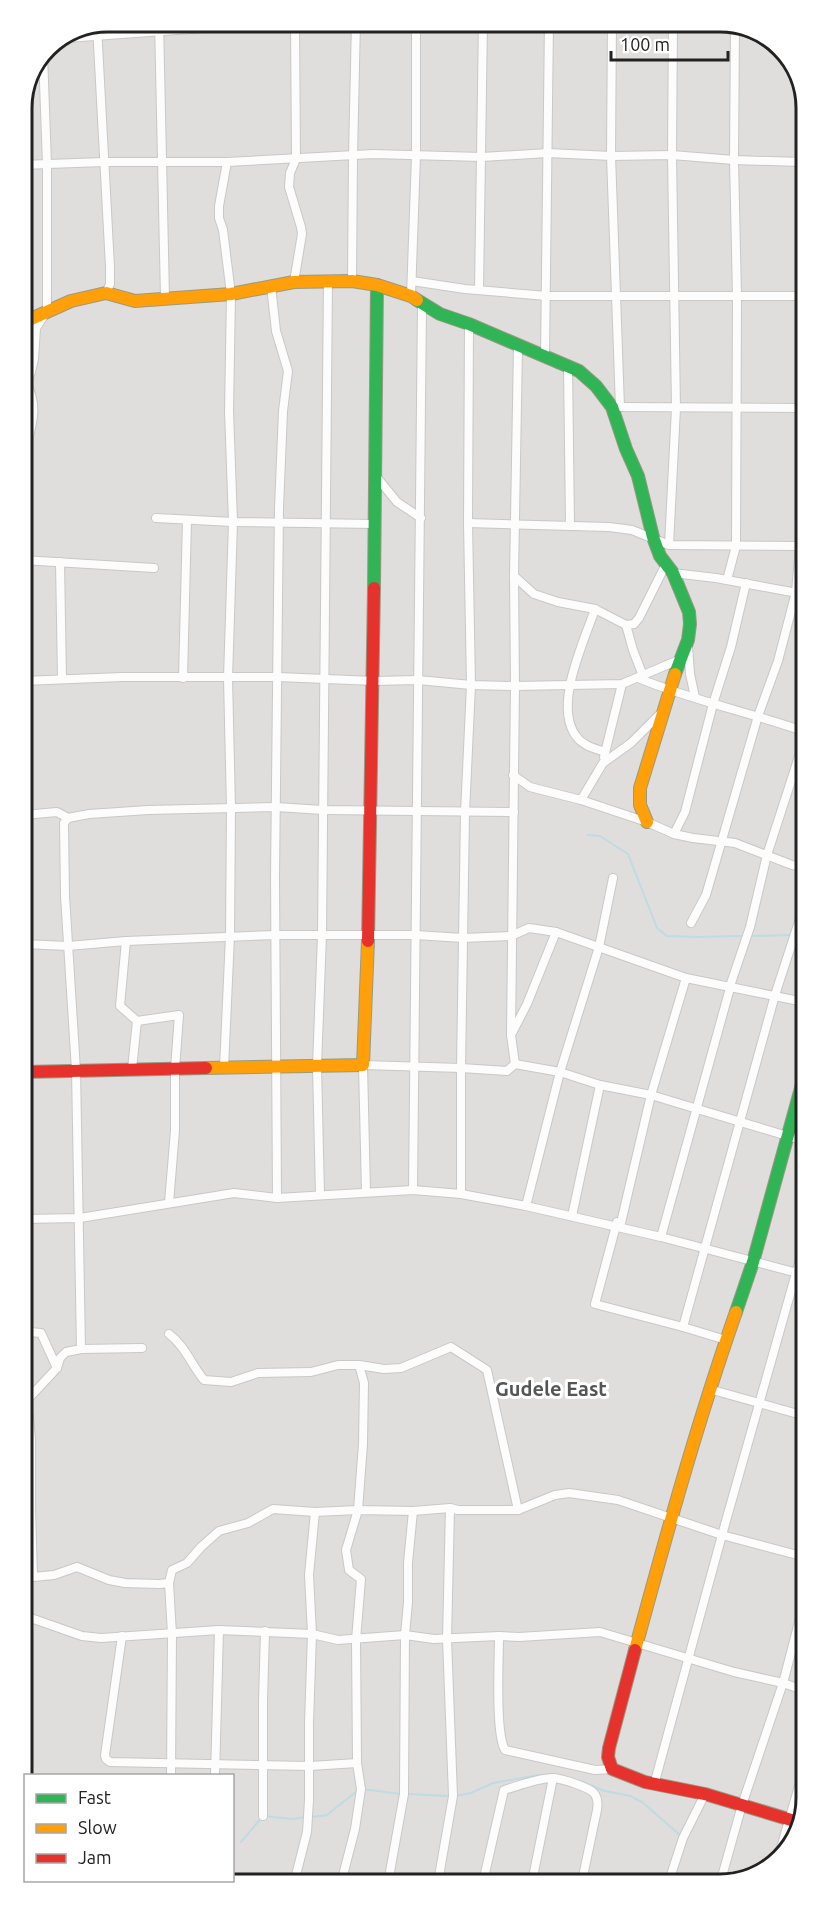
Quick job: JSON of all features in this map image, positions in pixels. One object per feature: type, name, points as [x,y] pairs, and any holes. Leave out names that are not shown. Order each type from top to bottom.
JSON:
[{"type":"street","points":[[78,38],[158,31]]},
{"type":"street","points":[[159,31],[165,298]]},
{"type":"street","points":[[294,282],[302,234],[289,187],[289,179],[296,159],[296,31]]},
{"type":"street","points":[[352,281],[356,31]]},
{"type":"street","points":[[97,32],[110,284],[106,293]]},
{"type":"street","points":[[411,296],[416,156],[416,32]]},
{"type":"street","points":[[479,290],[483,32]]},
{"type":"street","points":[[545,356],[549,32]]},
{"type":"street","points":[[612,32],[611,156],[616,296],[616,407],[626,449],[638,476],[653,537],[660,556],[670,569],[689,612],[690,674],[695,697]]},
{"type":"street","points":[[669,545],[676,408],[672,155],[673,32]]},
{"type":"street","points":[[727,580],[736,546],[735,33]]},
{"type":"street","points":[[32,364],[36,328],[47,311],[47,164],[43,67]]},
{"type":"street","points":[[32,165],[226,162],[373,154],[482,157],[548,153],[611,156],[672,155],[796,162]]},
{"type":"street","points":[[224,1068],[230,936],[231,808],[228,678],[233,522],[230,411],[231,294],[223,231],[219,218],[226,162]]},
{"type":"street","points":[[320,1195],[317,1066],[322,935],[328,280]]},
{"type":"street","points":[[32,318],[71,301],[106,293],[135,301],[231,294],[294,282],[352,281],[377,285],[411,296],[422,305],[440,314],[568,365],[596,386],[616,407],[796,408]]},
{"type":"street","points":[[412,281],[547,296],[796,297]]},
{"type":"street","points":[[366,1192],[363,1065],[370,936],[377,285]]},
{"type":"street","points":[[270,286],[276,331],[288,371],[283,411],[279,508],[275,935],[277,1198]]},
{"type":"street","points":[[413,1190],[422,305]]},
{"type":"street","points":[[461,1194],[465,813],[471,685],[468,523],[469,324]]},
{"type":"street","points":[[515,1064],[511,1035],[511,936],[515,686],[514,524],[518,346]]},
{"type":"street","points":[[568,365],[570,526]]},
{"type":"street","points":[[32,393],[34,405],[32,426]]},
{"type":"street","points":[[374,474],[388,494],[421,518]]},
{"type":"street","points":[[156,518],[233,522],[375,524]]},
{"type":"street","points":[[183,678],[187,520]]},
{"type":"street","points":[[468,523],[632,530],[669,545],[796,546]]},
{"type":"street","points":[[32,561],[154,568]]},
{"type":"street","points":[[60,562],[62,679]]},
{"type":"street","points":[[514,576],[534,594],[558,602],[594,609],[626,625],[634,624],[639,618],[670,569]]},
{"type":"street","points":[[670,569],[796,592]]},
{"type":"street","points":[[674,834],[685,812],[713,704],[731,647],[746,583]]},
{"type":"street","points":[[691,922],[706,894],[758,716],[796,603]]},
{"type":"street","points":[[594,609],[569,684],[569,722],[576,736],[585,745],[605,752]]},
{"type":"street","points":[[626,625],[640,677]]},
{"type":"street","points":[[647,822],[640,805],[640,788],[688,640]]},
{"type":"street","points":[[32,681],[122,677],[279,677],[323,680],[418,680],[515,686],[622,684],[681,659]]},
{"type":"street","points":[[640,677],[670,691],[796,729]]},
{"type":"street","points":[[581,800],[603,763],[622,684]]},
{"type":"street","points":[[603,763],[631,742],[665,709]]},
{"type":"street","points":[[661,1237],[730,987],[750,927],[767,855],[796,766]]},
{"type":"street","points":[[513,775],[531,787],[581,800],[647,822],[674,834],[735,843],[796,866]]},
{"type":"street","points":[[32,814],[57,812],[68,818],[89,814],[148,810],[276,807],[322,810],[514,812]]},
{"type":"street","points":[[68,818],[64,823],[68,946],[76,1070],[81,1349]]},
{"type":"street","points":[[526,1206],[560,1072],[599,947],[613,878]]},
{"type":"street","points":[[32,944],[68,946],[126,941],[275,935],[416,935],[463,938],[511,936],[530,928],[556,932],[686,978],[796,1000]]},
{"type":"street","points":[[683,1327],[775,995],[796,931]]},
{"type":"street","points":[[511,1035],[527,1004],[556,932]]},
{"type":"street","points":[[126,941],[120,1006],[137,1021],[179,1015],[175,1069],[175,1130],[169,1203]]},
{"type":"street","points":[[686,978],[651,1095],[619,1223],[595,1304],[726,1340]]},
{"type":"street","points":[[132,1070],[137,1021]]},
{"type":"street","points":[[32,1072],[363,1065],[507,1071],[515,1064]]},
{"type":"street","points":[[515,1064],[560,1072],[600,1085],[651,1095],[796,1138]]},
{"type":"street","points":[[572,1216],[600,1085]]},
{"type":"street","points":[[612,1769],[608,1757],[609,1748],[671,1517],[709,1389],[753,1262],[796,1106]]},
{"type":"street","points":[[32,1219],[80,1218],[234,1193],[277,1198],[413,1190],[461,1194],[619,1223],[661,1237],[796,1273]]},
{"type":"street","points":[[654,1785],[759,1403],[796,1287]]},
{"type":"street","points":[[32,1332],[40,1333],[57,1368]]},
{"type":"street","points":[[169,1334],[180,1342],[194,1368],[204,1380],[231,1382],[258,1373],[311,1372],[338,1365],[400,1368],[452,1347],[488,1370],[518,1510]]},
{"type":"street","points":[[32,1395],[57,1368],[60,1358],[66,1352],[81,1349],[142,1348]]},
{"type":"street","points":[[343,1874],[355,1829],[361,1789],[357,1763],[356,1640],[361,1579],[349,1570],[346,1550],[358,1510],[363,1444],[364,1383],[359,1365]]},
{"type":"street","points":[[709,1389],[796,1413]]},
{"type":"street","points":[[171,1774],[172,1634],[169,1583],[172,1570],[187,1563],[219,1531],[248,1523],[273,1509],[315,1512],[413,1511],[450,1508],[518,1510],[555,1495],[570,1493],[618,1500],[722,1535],[796,1555]]},
{"type":"street","points":[[439,1874],[453,1796],[447,1638],[450,1508]]},
{"type":"street","points":[[390,1874],[404,1794],[405,1635],[413,1511]]},
{"type":"street","points":[[296,1874],[307,1832],[312,1634],[309,1575],[315,1512]]},
{"type":"street","points":[[32,1542],[33,1577],[54,1575],[77,1567],[109,1580],[125,1583],[169,1583]]},
{"type":"street","points":[[32,1618],[82,1636],[101,1638],[219,1630],[312,1634],[338,1640],[405,1635],[423,1639],[600,1632],[734,1672],[796,1688]]},
{"type":"street","points":[[214,1774],[219,1630]]},
{"type":"street","points":[[263,1816],[265,1631]]},
{"type":"street","points":[[122,1636],[105,1755],[110,1762],[310,1766],[357,1763]]},
{"type":"street","points":[[499,1636],[500,1716],[502,1744],[505,1750],[595,1770],[612,1769],[654,1785],[705,1794],[792,1820]]},
{"type":"street","points":[[723,1874],[742,1805],[783,1683],[796,1636]]},
{"type":"street","points":[[485,1874],[504,1790],[554,1778],[582,1786],[593,1792],[598,1800],[583,1874]]},
{"type":"street","points":[[534,1874],[554,1778]]},
{"type":"street","points":[[671,1874],[683,1838],[705,1794]]},
{"type":"shaded area","points":[[108,31],[724,32],[744,36],[766,47],[783,65],[788,74],[796,108],[796,1798],[788,1832],[780,1845],[762,1862],[753,1867],[729,1874],[234,1874],[234,1774],[32,1774],[32,103],[39,74],[47,61],[65,44],[79,37]]},
{"type":"waterway","points":[[588,835],[600,836],[628,854],[657,928],[667,936],[743,936]]},
{"type":"waterway","points":[[749,936],[791,935]]},
{"type":"waterway","points":[[455,1796],[471,1793],[493,1783],[539,1775]]},
{"type":"waterway","points":[[580,1781],[605,1791],[630,1796],[642,1802],[681,1836]]},
{"type":"waterway","points":[[362,1789],[401,1794]]},
{"type":"waterway","points":[[312,1817],[327,1815],[357,1791]]},
{"type":"waterway","points":[[407,1794],[449,1796]]},
{"type":"waterway","points":[[241,1842],[263,1816],[293,1819],[306,1817]]},
{"type":"traffic: fast","points":[[374,588],[377,285]]},
{"type":"traffic: fast","points":[[417,300],[440,314],[579,371],[596,386],[612,407],[638,476],[660,556],[673,573],[689,612],[688,640],[675,674]]},
{"type":"traffic: fast","points":[[736,1312],[753,1262],[796,1106]]},
{"type":"traffic: slow","points":[[32,319],[71,301],[106,293],[135,301],[231,294],[294,282],[352,281],[377,285],[417,300]]},
{"type":"traffic: slow","points":[[647,822],[640,805],[640,788],[675,674]]},
{"type":"traffic: slow","points":[[206,1068],[363,1065],[368,941]]},
{"type":"traffic: slow","points":[[635,1650],[695,1438],[736,1312]]},
{"type":"traffic: jam","points":[[368,941],[374,588]]},
{"type":"traffic: jam","points":[[32,1072],[206,1068]]},
{"type":"traffic: jam","points":[[635,1650],[609,1748],[608,1757],[612,1769],[645,1782],[705,1794],[792,1820]]},
{"type":"district","name":"Gudele East","points":[[551,1389]]}]
